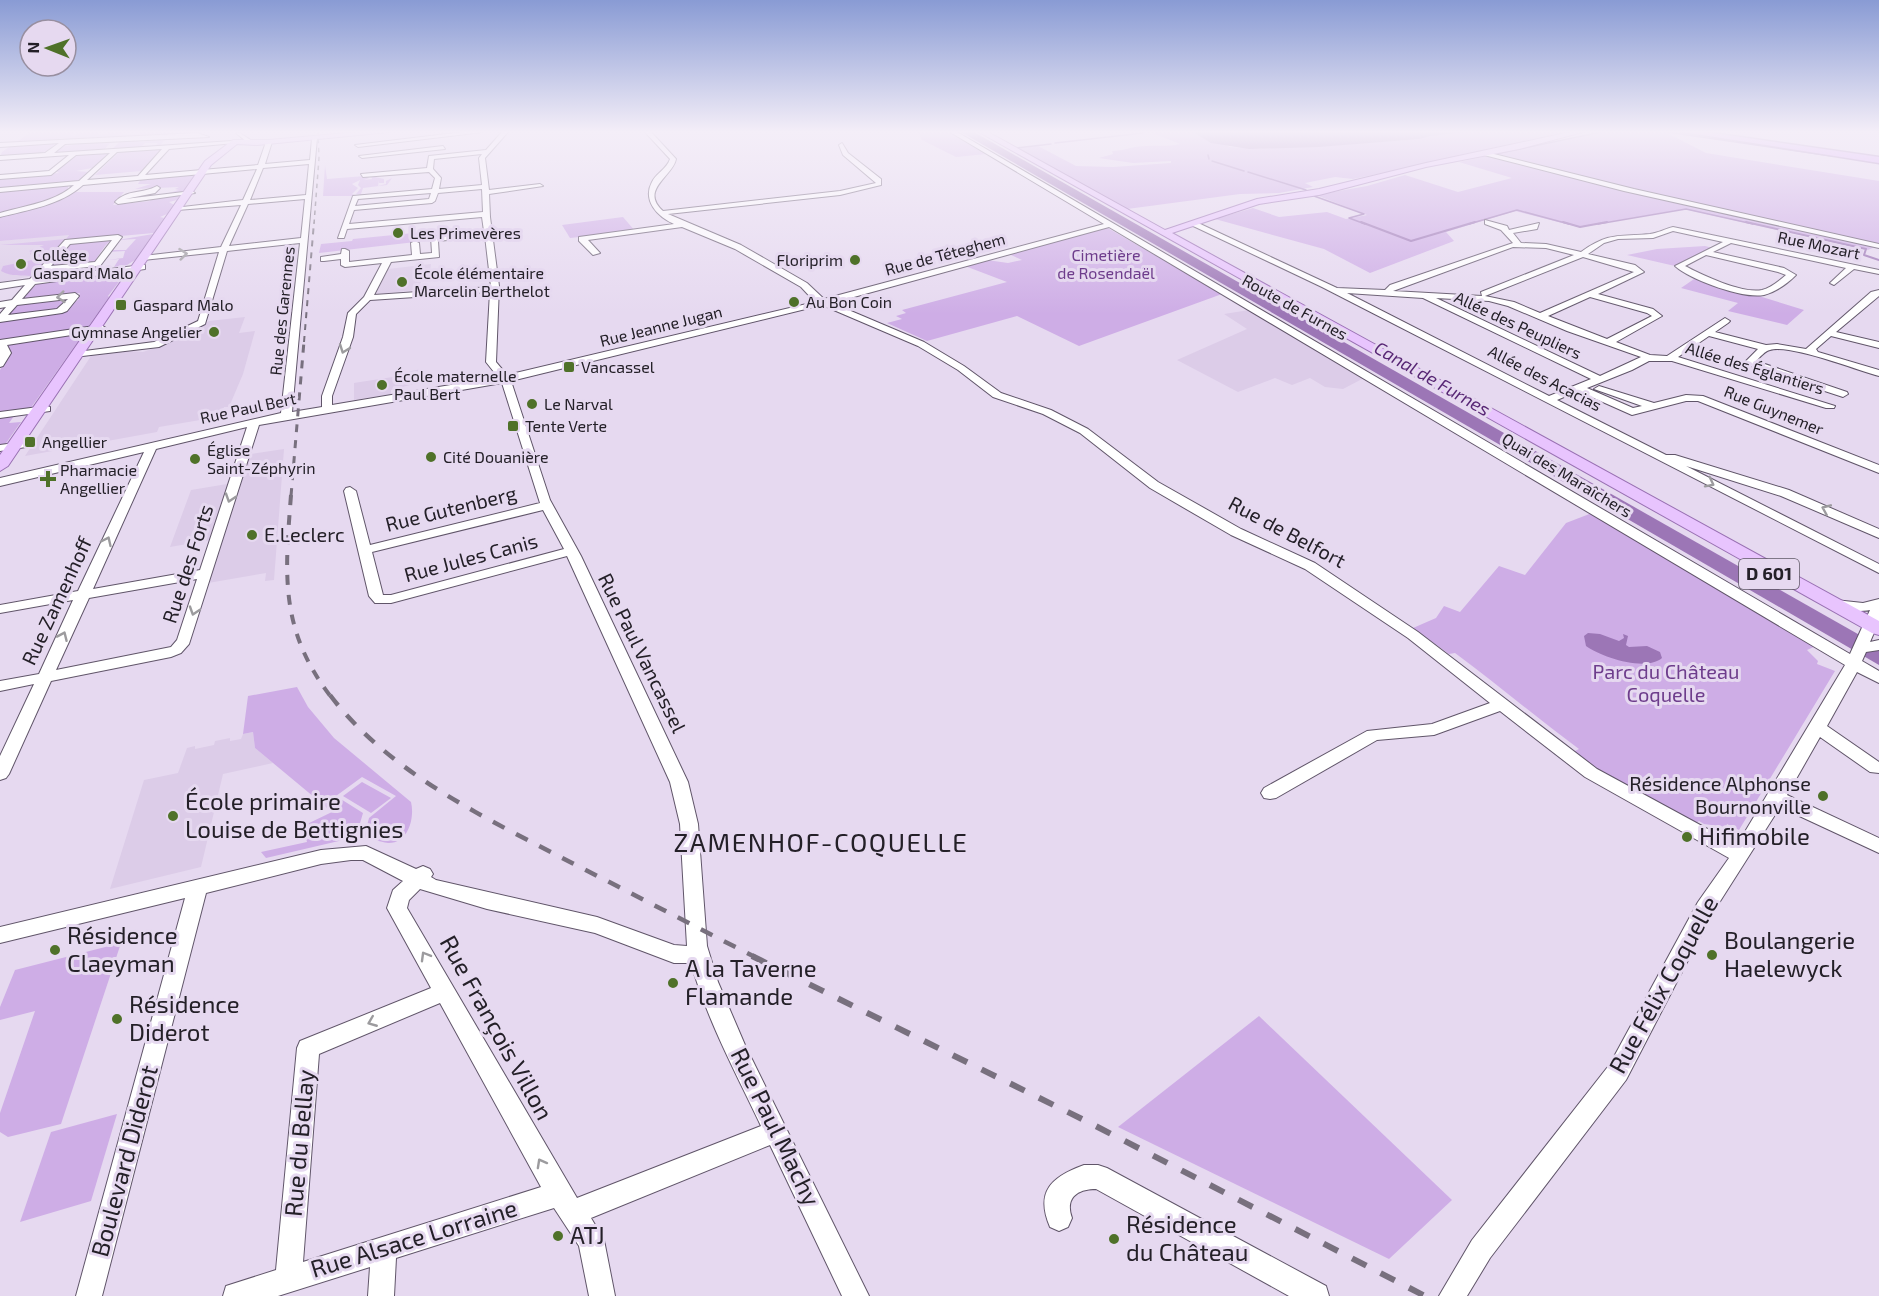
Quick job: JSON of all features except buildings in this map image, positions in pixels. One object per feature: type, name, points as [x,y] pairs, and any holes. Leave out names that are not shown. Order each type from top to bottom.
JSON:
[{"type":"main road","name":"Route de Furnes","points":[[1090,192],[1831,603],[1866,640]]},
{"type":"main road","points":[[1164,234],[1257,202],[1315,192]]},
{"type":"main road","points":[[0,466],[12,447],[42,410],[190,193]]},
{"type":"main road","points":[[0,480],[12,447]]},
{"type":"main road","name":"Route de Furnes","points":[[1672,516],[1866,640]]},
{"type":"street","points":[[0,215],[70,192]]},
{"type":"street","points":[[149,192],[126,195],[118,202],[190,193]]},
{"type":"street","points":[[80,355],[150,346],[202,322],[224,249],[250,192]]},
{"type":"street","name":"Rue des Garennes","points":[[286,415],[310,192]]},
{"type":"street","points":[[341,236],[355,197],[415,192]]},
{"type":"street","points":[[352,208],[422,203],[432,201],[435,192]]},
{"type":"street","name":"Rue Paul Vancassel","points":[[484,192],[495,289],[491,361],[493,367],[505,379],[537,482],[547,505],[668,755],[683,795],[689,824],[699,956]]},
{"type":"street","points":[[652,192],[652,203],[661,213],[842,192]]},
{"type":"street","name":"Quai des Maraîchers","points":[[1054,192],[1108,225],[1866,640],[1879,678]]},
{"type":"street","points":[[1639,192],[1879,246]]},
{"type":"street","points":[[180,208],[309,197]]},
{"type":"street","points":[[418,220],[422,203]]},
{"type":"street","name":"Rue de Belfort","points":[[661,213],[681,225],[741,248],[801,283],[819,298],[921,344],[961,368],[997,395],[1047,412],[1084,431],[1137,474],[1171,495],[1236,532],[1317,570],[1434,649],[1501,705],[1599,778],[1740,855]]},
{"type":"street","points":[[345,227],[487,214]]},
{"type":"street","points":[[1488,222],[1508,232],[1518,244]]},
{"type":"street","points":[[1677,229],[1675,226],[1683,222]]},
{"type":"street","name":"Allée des Acacias","points":[[1192,224],[1336,290],[1640,445],[1678,461],[1879,569]]},
{"type":"street","points":[[596,253],[582,239],[681,225]]},
{"type":"street","name":"Rue de Téteghem","points":[[819,298],[1108,225]]},
{"type":"street","points":[[1508,232],[1536,225]]},
{"type":"street","name":"Rue Mozart","points":[[1490,295],[1582,255],[1590,251],[1595,243],[1604,239],[1653,236],[1677,229],[1879,272]]},
{"type":"street","points":[[324,259],[345,254],[345,266],[436,255],[434,239],[488,233]]},
{"type":"street","points":[[0,305],[13,302],[75,296],[64,309],[0,319],[13,302],[32,282],[43,269],[68,242],[118,237],[97,264],[43,269]]},
{"type":"street","points":[[0,286],[224,249],[305,240]]},
{"type":"street","points":[[1706,253],[1783,270],[1792,275],[1766,291],[1757,292],[1706,278],[1679,266],[1732,240]]},
{"type":"street","points":[[1776,250],[1789,242],[1821,248]]},
{"type":"street","points":[[415,243],[416,257]]},
{"type":"street","points":[[1389,292],[1392,287],[1502,247],[1518,244],[1543,246],[1632,267],[1640,272],[1541,316]]},
{"type":"street","points":[[327,409],[327,396],[347,339],[352,313],[368,298],[387,262]]},
{"type":"street","points":[[1834,282],[1854,266]]},
{"type":"street","points":[[368,298],[495,289]]},
{"type":"street","points":[[1336,290],[1448,296],[1490,295],[1643,354],[1647,358]]},
{"type":"street","points":[[1814,353],[1811,349],[1874,294],[1879,293]]},
{"type":"street","name":"Allée des Peupliers","points":[[1425,295],[1431,300],[1601,380]]},
{"type":"street","points":[[1592,295],[1650,311],[1658,316],[1608,342]]},
{"type":"street","name":"Rue Jeanne Jugan","points":[[505,379],[803,308],[819,298]]},
{"type":"street","name":"Allée des Églantiers","points":[[1549,399],[1601,380],[1647,358],[1663,360],[1671,358],[1725,321]]},
{"type":"street","points":[[0,364],[6,352],[1,343],[98,328]]},
{"type":"street","points":[[1708,333],[1766,348],[1781,347],[1814,353],[1879,373]]},
{"type":"street","points":[[1829,333],[1879,345]]},
{"type":"street","points":[[1766,348],[1750,363],[1843,394]]},
{"type":"street","name":"Allée des Églantiers","points":[[1671,358],[1830,406]]},
{"type":"street","name":"Rue Paul Bert","points":[[0,480],[286,415],[505,379]]},
{"type":"street","name":"Rue Guynemer","points":[[1584,387],[1629,411],[1656,407],[1686,398],[1702,399],[1879,469]]},
{"type":"street","points":[[0,415],[42,410]]},
{"type":"street","name":"Rue des Forts","points":[[45,677],[166,654],[180,648],[254,423]]},
{"type":"street","name":"Rue Zamenhoff","points":[[0,774],[152,447]]},
{"type":"street","points":[[1678,461],[1785,493],[1879,534]]},
{"type":"street","points":[[350,491],[364,550]]},
{"type":"street","name":"Rue Gutenberg","points":[[364,550],[547,505]]},
{"type":"street","name":"Rue Jules Canis","points":[[364,550],[376,596],[380,600],[571,552]]},
{"type":"street","points":[[0,609],[206,573]]},
{"type":"street","points":[[1831,603],[1859,607],[1879,604]]},
{"type":"street","name":"Rue Félix Coquelle","points":[[1452,1296],[1481,1249],[1615,1077],[1672,967],[1717,888],[1776,798],[1818,728],[1866,640],[1879,604]]},
{"type":"street","points":[[1866,640],[1879,645]]},
{"type":"street","points":[[0,686],[45,677]]},
{"type":"street","points":[[1270,793],[1373,735],[1434,729],[1501,705]]},
{"type":"street","points":[[1818,728],[1876,768]]},
{"type":"street","points":[[1776,798],[1879,846]]},
{"type":"street","points":[[0,934],[321,857],[366,853],[420,877],[431,886],[605,927],[674,954],[699,956]]},
{"type":"street","name":"Rue François Villon","points":[[420,877],[400,896],[397,908],[565,1204],[591,1240],[597,1260],[602,1296]]},
{"type":"street","name":"Boulevard Diderot","points":[[89,1296],[198,886]]},
{"type":"street","name":"Rue Paul Machy","points":[[699,956],[710,991],[856,1296]]},
{"type":"street","name":"Rue du Bellay","points":[[288,1279],[308,1048],[446,991]]},
{"type":"street","name":"Rue Alsace Lorraine","points":[[236,1296],[384,1248],[565,1204],[777,1131]]},
{"type":"street","points":[[1059,1218],[1055,1206],[1060,1194],[1081,1178],[1098,1178],[1313,1295]]},
{"type":"street","points":[[381,1296],[384,1248]]},
{"type":"shaded area","points":[[1065,192],[1080,192],[1879,646],[1879,665]]},
{"type":"shaded area","name":"Collège Gaspard Malo","points":[[70,234],[33,276],[0,282],[0,241]]},
{"type":"shaded area","name":"École élémentaire Marcelin Berthelot","points":[[431,264],[429,278],[423,278],[417,290],[376,294],[388,269]]},
{"type":"shaded area","points":[[1249,310],[1364,378],[1343,389],[1325,387],[1310,378],[1292,385],[1275,378],[1238,392],[1177,360],[1247,329],[1224,314]]},
{"type":"shaded area","points":[[245,317],[239,333],[255,331],[243,374],[229,407],[215,412],[215,415],[206,416],[206,419],[159,427],[157,432],[25,456],[91,356],[131,351],[143,352],[166,344],[209,321]]},
{"type":"shaded area","name":"École maternelle Paul Bert","points":[[422,369],[425,381],[391,390],[391,394],[354,400],[354,383],[406,375],[406,372]]},
{"type":"shaded area","points":[[284,449],[274,580],[265,581],[266,573],[208,583],[222,538],[170,547],[191,490],[227,484],[237,456]]},
{"type":"shaded area","points":[[1588,633],[1600,634],[1619,641],[1624,638],[1623,634],[1628,636],[1626,645],[1629,647],[1647,646],[1660,652],[1662,658],[1645,664],[1612,658],[1586,646],[1584,636]]},
{"type":"shaded area","name":"École primaire Louise de Bettignies","points":[[253,732],[255,748],[273,763],[223,774],[201,867],[110,889],[144,780],[178,773],[187,748],[195,746],[195,749],[214,745],[215,741],[230,738],[230,741],[241,739],[243,734]]},
{"type":"green space","points":[[0,192],[68,192],[52,200],[0,214]]},
{"type":"green space","points":[[74,192],[124,192],[113,205],[150,201],[152,198],[127,200],[130,196],[155,197],[170,192],[182,192],[177,200],[169,202],[174,205],[167,214],[160,217],[164,218],[154,233],[64,241],[33,276],[13,275],[1,271],[3,266],[32,260],[34,256],[29,251],[44,245],[0,245],[66,239],[69,235],[0,241],[0,217]]},
{"type":"green space","points":[[323,192],[354,192],[352,194],[358,196],[323,196]]},
{"type":"green space","points":[[1096,192],[1282,192],[1240,194],[1127,209]]},
{"type":"green space","points":[[1330,192],[1879,192],[1879,245],[1868,250],[1684,209],[1578,227],[1515,211],[1446,232],[1454,241],[1370,273],[1324,249],[1215,219],[1253,208],[1279,217],[1327,212],[1346,219],[1367,215],[1316,195]]},
{"type":"green space","points":[[623,217],[635,231],[570,238],[562,225]]},
{"type":"green space","name":"Cimetière de Rosendaël","points":[[1106,227],[1222,294],[1079,346],[1017,316],[927,341],[887,323],[902,319],[896,316],[906,313],[902,310],[1007,282],[965,266],[987,260],[1008,263],[1022,260],[1009,254]]},
{"type":"green space","points":[[434,231],[433,240],[319,253],[321,244]]},
{"type":"green space","points":[[153,234],[135,260],[127,265],[114,267],[119,259],[108,260],[123,258],[125,251],[108,252],[126,250],[136,239],[118,240]]},
{"type":"green space","points":[[112,239],[94,262],[50,266],[70,243]]},
{"type":"green space","points":[[1705,246],[1713,248],[1675,266],[1627,255],[1657,249]]},
{"type":"green space","points":[[93,265],[101,269],[45,275],[62,272],[66,267],[71,267],[68,272],[85,270]]},
{"type":"green space","points":[[110,273],[125,274],[88,327],[0,341],[0,320],[62,313],[79,299],[77,299],[80,293],[20,300],[37,284]]},
{"type":"green space","points":[[1697,277],[1804,310],[1787,325],[1728,311],[1738,303],[1681,288]]},
{"type":"green space","points":[[69,300],[62,309],[6,316],[16,304]]},
{"type":"green space","points":[[84,333],[30,409],[0,414],[0,370],[11,353],[8,345]]},
{"type":"green space","points":[[14,416],[9,423],[21,422],[4,446],[0,447],[0,417]]},
{"type":"green space","name":"Parc du Château Coquelle","points":[[1592,513],[1816,646],[1807,650],[1818,661],[1817,664],[1835,671],[1739,830],[1727,824],[1726,827],[1704,824],[1699,821],[1695,824],[1597,770],[1573,752],[1579,749],[1455,653],[1449,654],[1413,628],[1436,618],[1444,606],[1460,612],[1499,566],[1525,575],[1566,523]]},
{"type":"green space","points":[[297,687],[308,707],[334,738],[411,802],[411,822],[401,839],[388,843],[364,837],[369,818],[396,796],[362,777],[336,796],[363,813],[356,837],[266,858],[261,852],[307,842],[303,826],[332,812],[255,748],[253,732],[243,734],[248,696]]},
{"type":"green space","points":[[362,782],[391,798],[371,813],[343,796]]},
{"type":"green space","points":[[121,943],[61,1124],[8,1137],[0,1132],[0,1113],[35,1011],[0,1020],[0,1007],[15,970]]},
{"type":"green space","points":[[1259,1016],[1452,1200],[1389,1259],[1118,1127]]},
{"type":"green space","points":[[117,1114],[91,1201],[20,1222],[51,1132]]},
{"type":"waterway","points":[[1314,196],[1364,214],[1349,218],[1365,224]]},
{"type":"waterway","points":[[1598,224],[1686,209],[1753,224]]},
{"type":"waterway","points":[[1469,224],[1517,210],[1569,224]]},
{"type":"waterway","points":[[1361,222],[1411,241],[1475,222]]},
{"type":"waterway","points":[[1563,222],[1580,227],[1607,222]]},
{"type":"waterway","points":[[1746,222],[1866,249],[1864,255],[1879,260]]},
{"type":"railway","points":[[314,224],[316,192]]},
{"type":"railway","points":[[304,342],[314,222]]},
{"type":"railway","points":[[291,496],[304,341]]},
{"type":"railway","points":[[291,495],[287,550],[289,600],[302,648],[314,672],[331,697]]},
{"type":"railway","points":[[330,695],[354,723],[381,748],[441,792],[506,829],[755,957]]},
{"type":"railway","points":[[752,956],[1086,1121],[1425,1296]]},
{"type":"place","name":"Les Primevères","points":[[398,233]]},
{"type":"place","name":"Floriprim","points":[[855,260]]},
{"type":"place","name":"Collège Gaspard Malo","points":[[21,264]]},
{"type":"place","name":"École élémentaire Marcelin Berthelot","points":[[402,282]]},
{"type":"place","name":"Au Bon Coin","points":[[794,302]]},
{"type":"place","name":"Gaspard Malo","points":[[121,305]]},
{"type":"place","name":"Gymnase Angelier","points":[[214,332]]},
{"type":"place","name":"Vancassel","points":[[569,367]]},
{"type":"place","name":"École maternelle Paul Bert","points":[[382,385]]},
{"type":"place","name":"Le Narval","points":[[532,404]]},
{"type":"place","name":"Tente Verte","points":[[513,426]]},
{"type":"place","name":"Angellier","points":[[30,442]]},
{"type":"place","name":"Cité Douanière","points":[[431,457]]},
{"type":"place","name":"Église Saint-Zéphyrin","points":[[195,459]]},
{"type":"place","name":"Pharmacie Angellier","points":[[48,479]]},
{"type":"place","name":"E.Leclerc","points":[[252,535]]},
{"type":"place","name":"Résidence Alphonse Bournonville","points":[[1823,796]]},
{"type":"place","name":"École primaire Louise de Bettignies","points":[[173,816]]},
{"type":"place","name":"Hifimobile","points":[[1687,837]]},
{"type":"place","name":"Résidence Claeyman","points":[[55,950]]},
{"type":"place","name":"Boulangerie Haelewyck","points":[[1712,955]]},
{"type":"place","name":"A la Taverne Flamande","points":[[673,983]]},
{"type":"place","name":"Résidence Diderot","points":[[117,1019]]},
{"type":"place","name":"ATJ","points":[[558,1236]]},
{"type":"place","name":"Résidence du Château","points":[[1114,1239]]},
{"type":"district","name":"ZAMENHOF-COQUELLE","points":[[821,843]]},
{"type":"water label","name":"Canal de Furnes","points":[[1432,379]]}]
